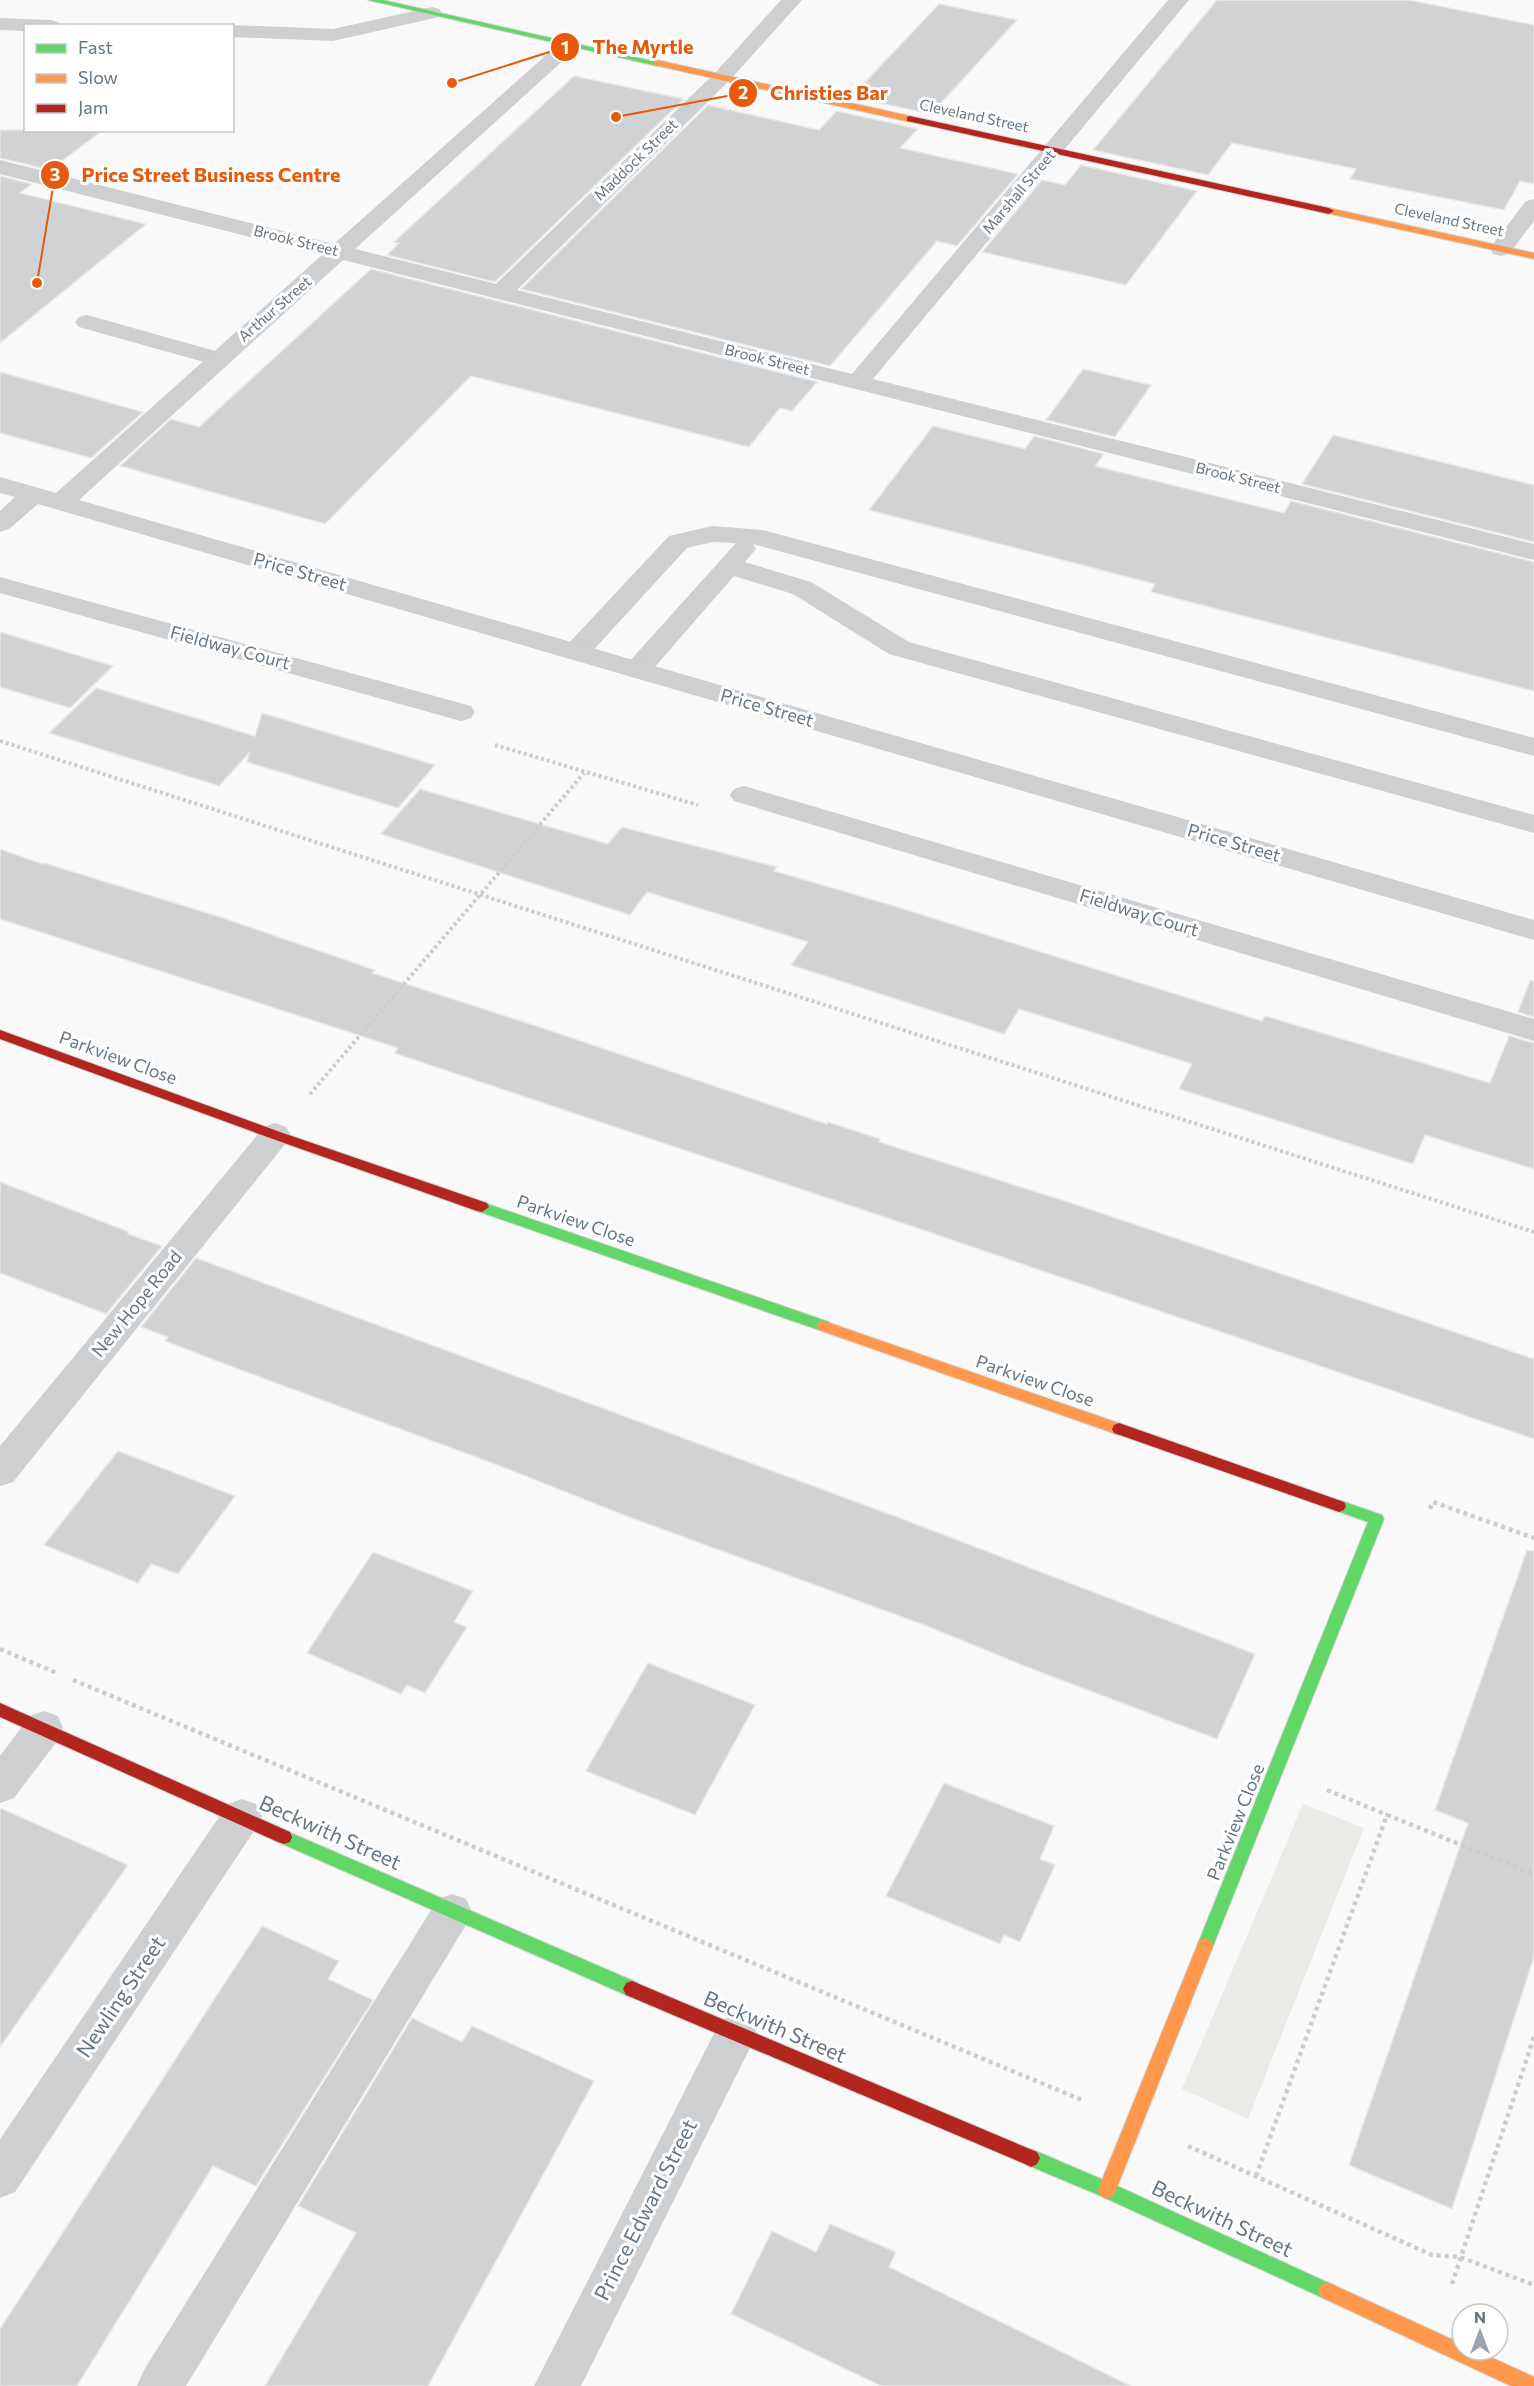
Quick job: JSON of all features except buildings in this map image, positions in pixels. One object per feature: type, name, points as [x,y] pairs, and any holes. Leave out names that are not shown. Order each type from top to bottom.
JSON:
[{"type":"street","name":"Cleveland Street","points":[[372,0],[1534,256]]},
{"type":"street","name":"Maddock Street","points":[[502,291],[722,77],[792,0]]},
{"type":"street","name":"Marshall Street","points":[[857,383],[1055,151],[1179,0]]},
{"type":"street","points":[[234,31],[333,35],[432,13]]},
{"type":"street","points":[[0,24],[24,25]]},
{"type":"street","name":"Arthur Street","points":[[61,502],[570,44]]},
{"type":"street","name":"Brook Street","points":[[0,167],[502,291],[857,383],[1534,552]]},
{"type":"street","points":[[1501,249],[1534,206]]},
{"type":"street","points":[[87,322],[218,359]]},
{"type":"street","name":"Price Street","points":[[0,485],[1534,930]]},
{"type":"street","points":[[0,524],[33,495]]},
{"type":"street","points":[[576,652],[678,542],[712,534],[754,536],[1534,747]]},
{"type":"street","points":[[638,670],[754,536]]},
{"type":"street","points":[[730,566],[802,588],[899,648],[1534,824]]},
{"type":"street","name":"Fieldway Court","points":[[0,585],[461,712]]},
{"type":"street","name":"Fieldway Court","points":[[744,795],[1534,1030]]},
{"type":"street","name":"Parkview Close","points":[[0,1034],[274,1136],[1377,1519],[1107,2190]]},
{"type":"street","name":"New Hope Road","points":[[0,1472],[274,1136]]},
{"type":"street","name":"Beckwith Street","points":[[0,1710],[242,1816],[452,1912],[1107,2190],[1532,2386]]},
{"type":"street","points":[[0,1786],[44,1728]]},
{"type":"street","name":"Newling Street","points":[[0,2177],[242,1816]]},
{"type":"street","points":[[160,2386],[452,1912]]},
{"type":"street","name":"Prince Edward Street","points":[[557,2386],[736,2034]]},
{"type":"path","points":[[0,741],[1534,1232]]},
{"type":"path","points":[[274,1136],[584,773]]},
{"type":"path","points":[[1429,1513],[1433,1502],[1534,1539]]},
{"type":"path","points":[[0,1649],[1135,2121],[1432,2255],[1460,2257],[1534,2285]]},
{"type":"path","points":[[1322,1787],[1534,1874]]},
{"type":"path","points":[[1256,2176],[1387,1815]]},
{"type":"path","points":[[1435,2341],[1460,2257],[1534,2037]]},
{"type":"shaded area","points":[[1303,1804],[1364,1828],[1248,2119],[1182,2089]]},
{"type":"traffic: fast","points":[[372,0],[657,63]]},
{"type":"traffic: fast","points":[[482,1207],[824,1326]]},
{"type":"traffic: fast","points":[[1205,1946],[1377,1519],[1339,1506]]},
{"type":"traffic: fast","points":[[284,1837],[632,1989]]},
{"type":"traffic: fast","points":[[1031,2158],[1107,2190],[1327,2291]]},
{"type":"traffic: slow","points":[[657,63],[910,119]]},
{"type":"traffic: slow","points":[[1329,211],[1534,256]]},
{"type":"traffic: slow","points":[[824,1326],[1119,1429]]},
{"type":"traffic: slow","points":[[1107,2190],[1205,1946]]},
{"type":"traffic: slow","points":[[1327,2291],[1532,2386]]},
{"type":"traffic: jam","points":[[910,119],[1329,211]]},
{"type":"traffic: jam","points":[[0,1034],[275,1135],[482,1207]]},
{"type":"traffic: jam","points":[[1119,1429],[1339,1506]]},
{"type":"traffic: jam","points":[[0,1710],[284,1837]]},
{"type":"traffic: jam","points":[[632,1989],[1031,2158]]},
{"type":"place","name":"The Myrtle","points":[[452,83]]},
{"type":"place","name":"Christies Bar","points":[[616,117]]},
{"type":"place","name":"Price Street Business Centre","points":[[37,283]]}]
